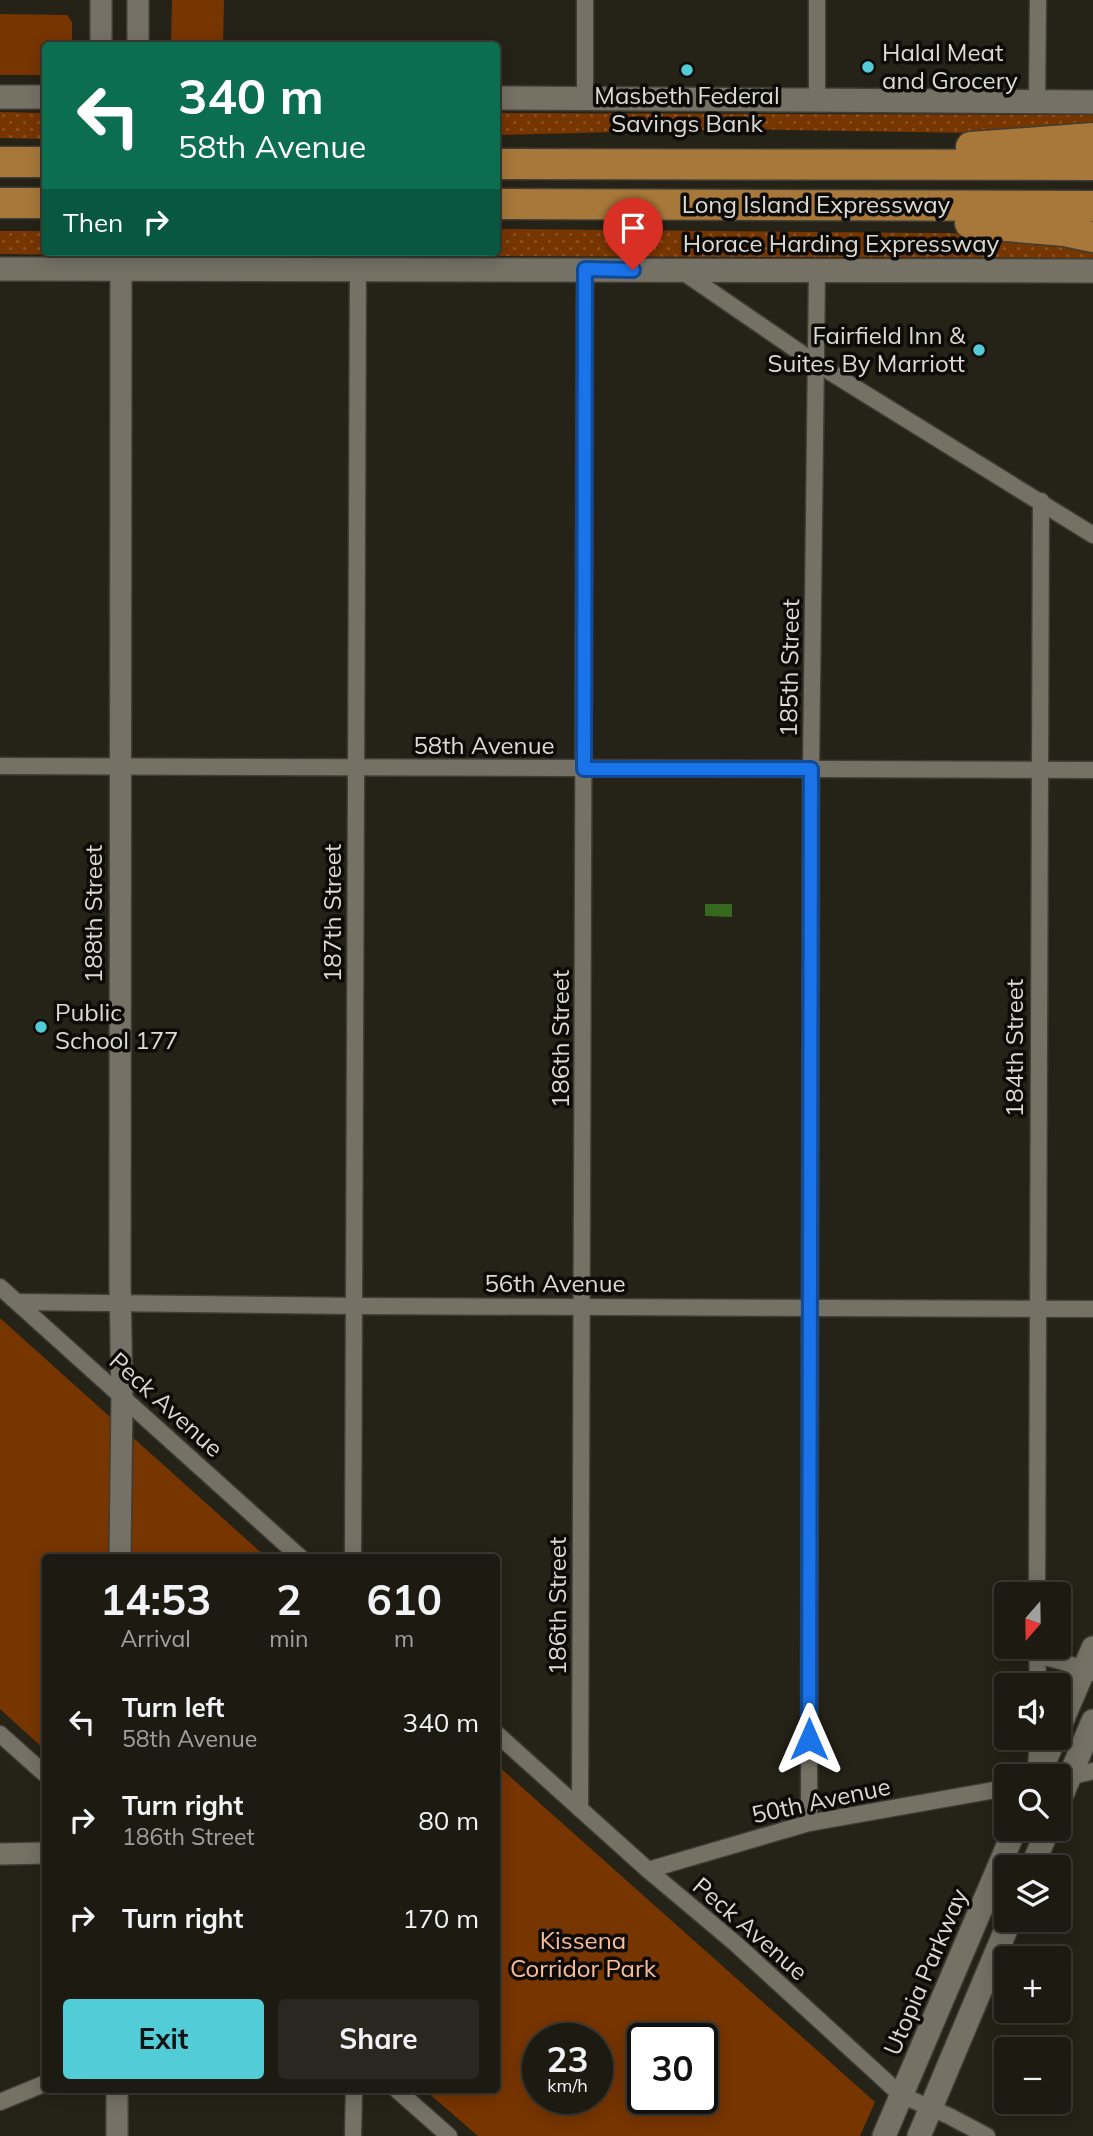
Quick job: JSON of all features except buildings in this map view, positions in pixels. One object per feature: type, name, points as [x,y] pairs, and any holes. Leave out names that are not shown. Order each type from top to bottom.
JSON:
[{"type":"highway","points":[[723,164],[1093,138]]},
{"type":"highway","points":[[0,162],[42,162]]},
{"type":"highway","name":"Long Island Expressway","points":[[500,164],[1093,165]]},
{"type":"highway","points":[[0,203],[42,203]]},
{"type":"highway","name":"Long Island Expressway","points":[[500,204],[1093,206]]},
{"type":"highway","points":[[747,205],[1065,231],[1093,237]]},
{"type":"main road","points":[[0,97],[42,97]]},
{"type":"main road","points":[[500,98],[1093,102]]},
{"type":"main road","name":"Horace Harding Expressway","points":[[0,269],[128,261],[358,269],[1093,271]]},
{"type":"main road","points":[[1071,1705],[1088,1672],[1093,1648]]},
{"type":"main road","points":[[1071,1764],[1093,1721]]},
{"type":"main road","name":"Utopia Parkway","points":[[884,2136],[1010,1841]]},
{"type":"main road","points":[[919,2136],[1005,1932]]},
{"type":"street","points":[[101,0],[101,42]]},
{"type":"street","points":[[138,0],[138,42]]},
{"type":"street","points":[[585,0],[585,98]]},
{"type":"street","points":[[817,0],[817,102]]},
{"type":"street","points":[[1037,101],[1038,0]]},
{"type":"street","name":"188th Street","points":[[120,1554],[120,767],[128,261]]},
{"type":"street","name":"187th Street","points":[[353,1554],[358,269]]},
{"type":"street","name":"186th Street","points":[[580,1809],[585,269]]},
{"type":"street","points":[[680,270],[817,364],[1093,535]]},
{"type":"street","name":"185th Street","points":[[808,1822],[811,769],[817,270]]},
{"type":"street","name":"184th Street","points":[[1037,1582],[1041,501]]},
{"type":"street","name":"58th Avenue","points":[[0,766],[1093,770]]},
{"type":"street","name":"Peck Avenue","points":[[0,1287],[297,1554]]},
{"type":"street","name":"56th Avenue","points":[[18,1302],[354,1307],[1093,1309]]},
{"type":"street","points":[[1057,1659],[1088,1672]]},
{"type":"street","points":[[0,1734],[42,1771]]},
{"type":"street","name":"Peck Avenue","points":[[500,1737],[648,1870],[736,1944],[901,2095],[987,2136]]},
{"type":"street","points":[[1071,1776],[1093,1771]]},
{"type":"street","name":"50th Avenue","points":[[648,1870],[808,1822],[994,1790]]},
{"type":"street","points":[[0,1854],[42,1853]]},
{"type":"street","points":[[0,2102],[42,2085]]},
{"type":"street","points":[[117,2093],[117,2136]]},
{"type":"street","points":[[354,2093],[354,2136]]},
{"type":"street","points":[[400,2093],[449,2136]]},
{"type":"green space","points":[[172,0],[224,0],[223,42],[171,42]]},
{"type":"green space","points":[[0,14],[67,15],[72,22],[72,42],[42,42],[42,75],[0,75]]},
{"type":"green space","points":[[0,112],[42,113],[42,139],[0,138]]},
{"type":"green space","points":[[500,113],[1093,115],[1093,127],[969,133],[738,129],[500,135]]},
{"type":"green space","points":[[500,229],[1032,234],[1093,244],[1093,258],[472,256],[500,256]]},
{"type":"green space","points":[[0,231],[42,231],[42,255],[0,254]]},
{"type":"green space","points":[[0,1318],[263,1554],[42,1554],[42,1747],[0,1709]]},
{"type":"green space","name":"Kissena Corridor Park","points":[[500,1768],[875,2102],[860,2136],[478,2136],[428,2093],[500,2093]]},
{"type":"shaded area","points":[[705,904],[732,904],[732,917],[705,916]]},
{"type":"place","name":"Halal Meat and Grocery","points":[[868,67]]},
{"type":"place","name":"Masbeth Federal Savings Bank","points":[[687,70]]},
{"type":"place","name":"Fairfield Inn & Suites By Marriott","points":[[979,350]]},
{"type":"place","name":"Public School 177","points":[[41,1027]]},
{"type":"route","points":[[633,270],[585,269],[584,769],[811,769],[809,1739]]}]
